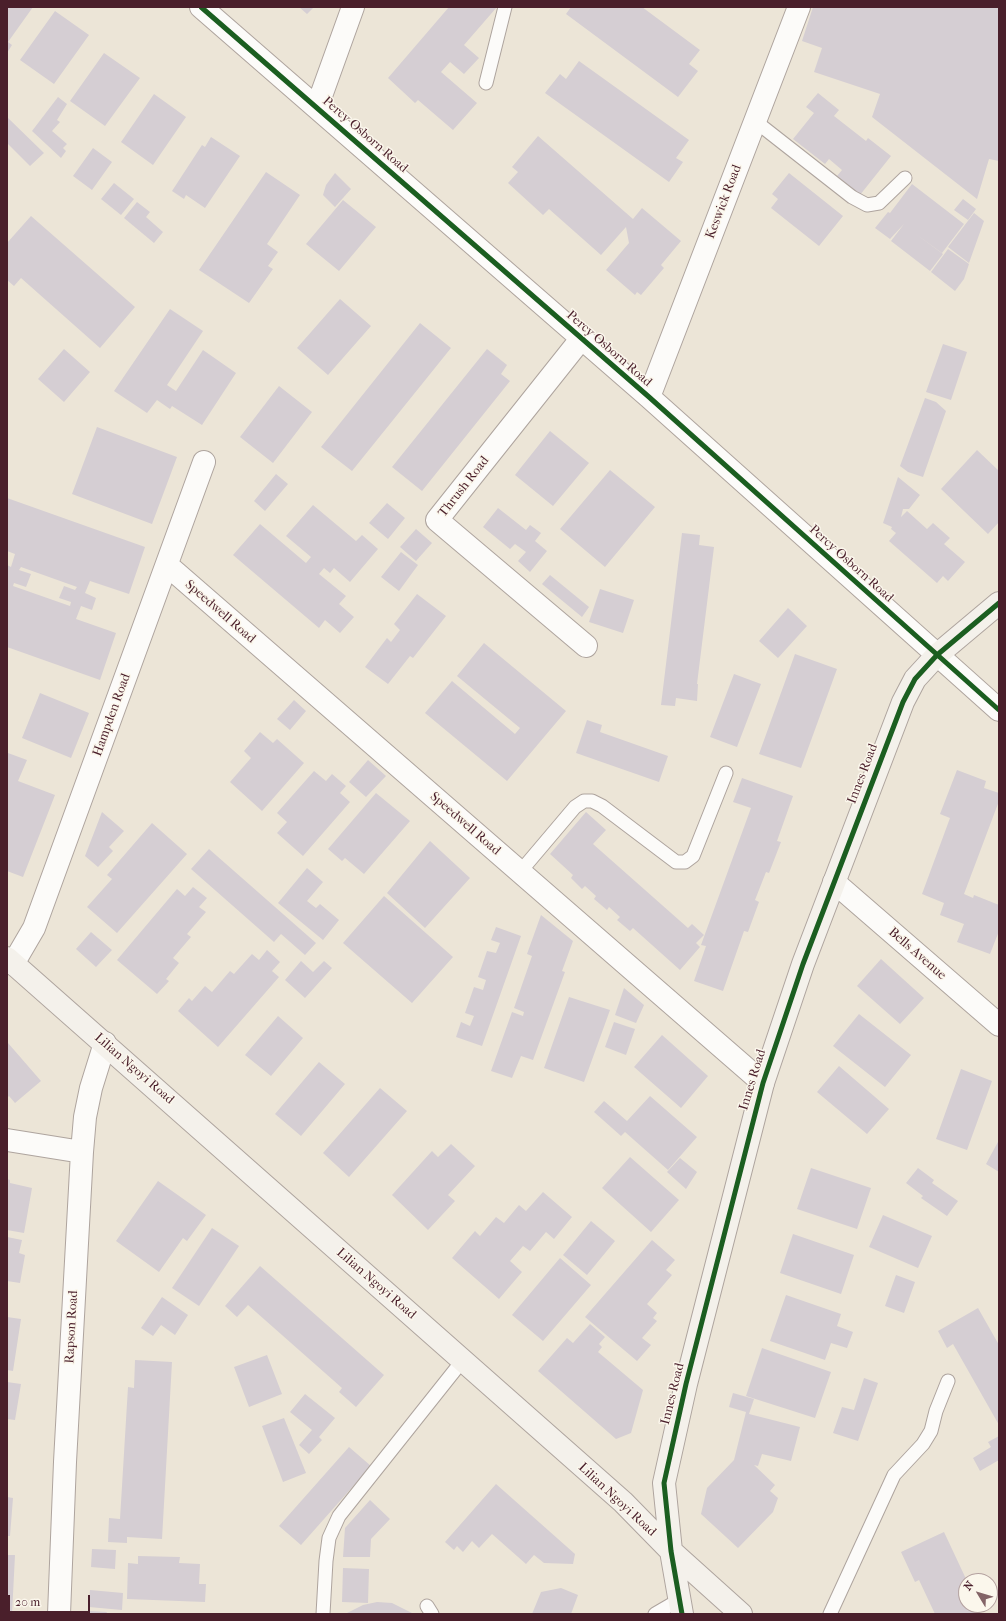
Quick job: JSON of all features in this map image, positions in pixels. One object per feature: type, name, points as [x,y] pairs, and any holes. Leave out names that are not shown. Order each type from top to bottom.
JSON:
[{"type":"street","name":"Percy Osborn Road","points":[[202,7],[648,397],[999,710]]},
{"type":"street","points":[[317,107],[353,7]]},
{"type":"street","name":"Keswick Road","points":[[648,397],[799,7]]},
{"type":"street","name":"Thrush Road","points":[[581,339],[437,520],[586,646]]},
{"type":"street","name":"Hampden Road","points":[[10,961],[34,928],[204,462]]},
{"type":"street","name":"Speedwell Road","points":[[167,565],[762,1083]]},
{"type":"street","name":"Innes Road","points":[[680,1607],[671,1551],[664,1483],[686,1384],[762,1083],[803,964],[903,702],[915,679],[937,655],[999,603]]},
{"type":"street","name":"Bells Avenue","points":[[834,882],[999,1025]]},
{"type":"street","name":"Lilian Ngoyi Road","points":[[10,961],[623,1502],[671,1551],[741,1614]]},
{"type":"street","name":"Rapson Road","points":[[59,1614],[65,1462],[82,1152],[91,1088],[105,1044]]},
{"type":"street","points":[[7,1140],[82,1152]]},
{"type":"lane","points":[[486,83],[505,7]]},
{"type":"lane","points":[[755,121],[852,197],[866,205],[879,202],[906,178]]},
{"type":"lane","points":[[520,872],[575,807],[584,801],[592,801],[602,806],[676,862],[685,862],[693,856],[726,773]]},
{"type":"lane","points":[[323,1614],[329,1538],[339,1516],[463,1360]]},
{"type":"lane","points":[[830,1614],[894,1475],[923,1444],[931,1431],[936,1411],[948,1381]]},
{"type":"lane","points":[[655,1614],[680,1607]]},
{"type":"building","points":[[7,7],[33,7],[8,42],[12,45],[7,53]]},
{"type":"building","points":[[299,7],[314,7],[307,14]]},
{"type":"building","points":[[449,7],[497,7],[464,45],[479,58],[464,74],[450,62],[441,72],[477,103],[453,130],[418,100],[415,103],[388,78]]},
{"type":"building","points":[[571,7],[642,7],[700,50],[689,64],[698,71],[678,97],[566,14]]},
{"type":"building","points":[[813,7],[999,7],[999,161],[989,159],[977,199],[872,117],[880,94],[814,72],[822,48],[802,41]]},
{"type":"building","points":[[55,11],[89,35],[54,84],[20,60]]},
{"type":"building","points":[[104,53],[140,78],[105,126],[70,101]]},
{"type":"building","points":[[579,61],[689,140],[676,158],[683,162],[669,182],[545,93],[560,74],[566,79]]},
{"type":"building","points":[[818,93],[839,110],[834,116],[866,141],[868,138],[891,156],[860,195],[837,176],[842,170],[829,159],[825,164],[793,139],[814,113],[806,107]]},
{"type":"building","points":[[154,94],[186,117],[153,165],[121,142]]},
{"type":"building","points":[[58,97],[67,104],[57,120],[60,122],[52,131],[67,144],[63,148],[66,151],[61,158],[32,131]]},
{"type":"building","points":[[7,117],[44,153],[30,166],[7,143]]},
{"type":"building","points":[[538,136],[633,219],[642,208],[681,241],[661,265],[664,268],[641,295],[637,292],[635,295],[606,270],[629,243],[626,227],[601,255],[549,209],[543,215],[508,183],[518,172],[512,167]]},
{"type":"building","points":[[211,137],[240,156],[205,208],[186,195],[184,199],[172,191],[202,145],[205,147]]},
{"type":"building","points":[[93,148],[112,162],[92,190],[73,176]]},
{"type":"building","points":[[266,172],[300,195],[267,244],[278,252],[268,266],[273,269],[249,303],[199,270]]},
{"type":"building","points":[[335,173],[351,189],[335,207],[323,195],[326,185]]},
{"type":"building","points":[[789,173],[843,216],[819,246],[771,208],[778,199],[772,194]]},
{"type":"building","points":[[114,183],[134,199],[121,215],[101,199]]},
{"type":"building","points":[[912,184],[964,224],[942,253],[913,232],[943,254],[930,271],[891,241],[904,224],[890,239],[875,228],[888,212],[890,213]]},
{"type":"building","points":[[963,199],[976,209],[968,220],[954,210]]},
{"type":"building","points":[[343,200],[376,227],[339,271],[306,244]]},
{"type":"building","points":[[137,202],[150,212],[146,217],[163,232],[154,243],[124,218]]},
{"type":"building","points":[[974,213],[984,221],[969,263],[948,247]]},
{"type":"building","points":[[31,216],[135,307],[100,348],[21,278],[14,286],[7,280],[7,243]]},
{"type":"building","points":[[948,249],[969,264],[964,279],[955,291],[931,272]]},
{"type":"building","points":[[340,299],[371,326],[328,375],[297,348]]},
{"type":"building","points":[[170,309],[203,331],[167,385],[176,391],[203,350],[236,373],[202,425],[172,406],[170,409],[157,400],[147,413],[114,391]]},
{"type":"building","points":[[420,323],[451,348],[352,471],[321,447]]},
{"type":"building","points":[[943,344],[967,352],[951,400],[926,392]]},
{"type":"building","points":[[64,349],[90,372],[64,402],[38,379]]},
{"type":"building","points":[[487,349],[507,365],[501,374],[510,381],[422,491],[392,467]]},
{"type":"building","points":[[279,386],[312,412],[273,463],[240,437]]},
{"type":"building","points":[[925,398],[936,402],[946,411],[923,477],[908,472],[900,466]]},
{"type":"building","points":[[97,427],[177,457],[152,524],[72,494]]},
{"type":"building","points":[[550,431],[589,463],[553,506],[515,475]]},
{"type":"building","points":[[977,450],[999,471],[999,522],[988,534],[941,489]]},
{"type":"building","points":[[610,470],[655,507],[605,567],[560,529]]},
{"type":"building","points":[[276,474],[288,484],[265,511],[254,501]]},
{"type":"building","points":[[898,477],[920,495],[909,509],[903,509],[901,517],[907,511],[927,529],[933,523],[950,538],[944,544],[965,562],[948,581],[943,576],[937,583],[889,541],[896,533],[891,529],[892,527],[883,523]]},
{"type":"building","points":[[7,498],[145,547],[129,594],[90,581],[85,593],[96,598],[92,610],[81,606],[76,619],[116,633],[100,680],[7,647],[7,565],[11,567],[15,554],[7,551]],"holes":[[[21,567],[77,587],[75,590],[64,586],[59,598],[71,602],[70,606],[13,586],[14,583],[26,587],[31,574],[19,570]]]},
{"type":"building","points":[[387,503],[405,518],[388,539],[369,523]]},
{"type":"building","points":[[313,505],[356,541],[362,535],[378,549],[350,582],[334,568],[330,573],[324,568],[319,574],[346,596],[339,604],[354,617],[340,633],[325,620],[319,628],[233,555],[260,524],[306,563],[311,557],[286,536]]},
{"type":"building","points":[[498,508],[526,530],[530,525],[541,533],[535,541],[547,551],[530,572],[518,561],[526,552],[515,544],[510,549],[483,527]]},
{"type":"building","points":[[416,529],[432,543],[416,561],[400,547]]},
{"type":"building","points":[[682,533],[700,535],[699,545],[714,547],[697,684],[697,701],[676,698],[675,706],[661,705]]},
{"type":"building","points":[[401,552],[418,565],[399,591],[381,577]]},
{"type":"building","points":[[550,575],[589,607],[582,617],[542,584]]},
{"type":"building","points":[[600,589],[634,600],[623,633],[589,622]]},
{"type":"building","points":[[417,594],[446,616],[413,658],[410,656],[388,684],[365,667],[387,638],[391,642],[400,630],[394,624]]},
{"type":"building","points":[[788,608],[807,626],[778,658],[759,641]]},
{"type":"building","points":[[484,643],[566,711],[507,781],[425,713],[452,681],[515,734],[520,728],[457,676]]},
{"type":"building","points":[[795,654],[837,669],[801,768],[759,754]]},
{"type":"building","points":[[734,674],[761,684],[737,747],[710,737]]},
{"type":"building","points":[[40,693],[89,713],[71,758],[22,738]]},
{"type":"building","points":[[294,700],[306,711],[290,730],[277,719]]},
{"type":"building","points":[[587,720],[602,725],[600,732],[668,756],[659,782],[576,753]]},
{"type":"building","points":[[260,732],[273,743],[277,739],[304,763],[262,811],[230,782],[251,758],[244,751]]},
{"type":"building","points":[[8,753],[27,760],[18,781],[55,795],[23,877],[7,871]]},
{"type":"building","points":[[368,760],[386,776],[366,797],[349,782]]},
{"type":"building","points":[[957,770],[986,781],[984,788],[999,793],[999,801],[964,894],[973,898],[974,895],[999,905],[999,931],[990,954],[957,942],[964,924],[940,915],[944,903],[922,894],[950,818],[940,814]]},
{"type":"building","points":[[314,771],[326,781],[332,774],[346,786],[340,793],[350,802],[303,856],[277,833],[287,822],[277,813]]},
{"type":"building","points":[[742,778],[793,796],[777,841],[781,842],[769,873],[766,872],[755,900],[759,902],[748,932],[744,931],[723,991],[694,981],[706,946],[701,945],[751,808],[733,802]]},
{"type":"building","points":[[376,793],[410,821],[364,874],[345,858],[342,861],[328,849]]},
{"type":"building","points":[[102,812],[124,831],[109,847],[113,851],[98,867],[85,856]]},
{"type":"building","points":[[586,812],[606,830],[593,844],[688,928],[692,924],[704,935],[696,943],[700,947],[680,970],[633,928],[630,931],[617,920],[620,917],[609,907],[607,910],[594,899],[596,896],[585,886],[582,889],[571,878],[573,875],[550,854]]},
{"type":"building","points":[[152,823],[187,854],[117,933],[87,907],[112,879],[107,875]]},
{"type":"building","points":[[430,841],[470,878],[425,928],[387,893]]},
{"type":"building","points":[[209,849],[316,943],[305,955],[281,934],[274,942],[191,869]]},
{"type":"building","points":[[307,868],[323,882],[307,901],[316,908],[320,904],[339,920],[323,940],[278,903]]},
{"type":"building","points":[[193,887],[207,898],[199,907],[206,912],[187,934],[191,937],[173,958],[179,963],[166,979],[169,981],[157,994],[117,960],[177,889],[185,896]]},
{"type":"building","points":[[384,896],[453,957],[412,1003],[343,943]]},
{"type":"building","points":[[541,915],[573,941],[562,971],[565,972],[533,1060],[521,1056],[512,1078],[491,1071],[512,1012],[523,1016],[524,1012],[514,1008],[532,956],[527,954]]},
{"type":"building","points":[[496,927],[521,936],[482,1046],[456,1037],[461,1022],[470,1026],[474,1016],[465,1013],[474,987],[483,990],[486,980],[478,977],[487,951],[496,953],[500,943],[491,940]]},
{"type":"building","points":[[91,932],[112,950],[96,967],[76,949]]},
{"type":"building","points":[[267,950],[280,962],[272,971],[279,977],[218,1047],[178,1011],[189,998],[192,1001],[205,986],[212,992],[230,971],[234,974],[252,954],[259,960]]},
{"type":"building","points":[[881,959],[924,998],[900,1024],[857,986]]},
{"type":"building","points":[[301,961],[313,972],[324,961],[332,968],[305,998],[285,980]]},
{"type":"building","points":[[624,988],[644,1005],[636,1023],[615,1015]]},
{"type":"building","points":[[569,997],[610,1010],[584,1082],[544,1068]]},
{"type":"building","points":[[859,1014],[911,1055],[885,1087],[833,1046]]},
{"type":"building","points":[[278,1016],[303,1038],[271,1076],[245,1055]]},
{"type":"building","points":[[614,1022],[635,1029],[626,1055],[605,1047]]},
{"type":"building","points":[[662,1035],[708,1076],[681,1108],[634,1067]]},
{"type":"building","points":[[8,1043],[41,1081],[15,1103],[9,1096],[7,1098]]},
{"type":"building","points":[[319,1062],[345,1084],[301,1136],[275,1114]]},
{"type":"building","points":[[839,1066],[889,1109],[867,1134],[817,1092]]},
{"type":"building","points":[[961,1069],[992,1081],[967,1150],[936,1139]]},
{"type":"building","points":[[380,1088],[407,1111],[349,1177],[323,1153]]},
{"type":"building","points":[[650,1096],[697,1137],[668,1170],[625,1132],[621,1136],[594,1112],[604,1101],[627,1121]]},
{"type":"building","points":[[999,1140],[999,1172],[986,1164]]},
{"type":"building","points":[[451,1144],[475,1166],[448,1195],[455,1201],[428,1230],[392,1195],[432,1151],[438,1157]]},
{"type":"building","points":[[630,1157],[679,1200],[651,1232],[602,1188]]},
{"type":"building","points":[[680,1158],[697,1172],[686,1189],[667,1172]]},
{"type":"building","points":[[811,1168],[871,1188],[857,1229],[797,1209]]},
{"type":"building","points":[[918,1168],[934,1180],[932,1183],[958,1201],[947,1216],[921,1198],[923,1196],[906,1183]]},
{"type":"building","points":[[7,1179],[10,1180],[10,1183],[32,1188],[24,1233],[7,1230]]},
{"type":"building","points":[[158,1181],[206,1215],[187,1241],[183,1238],[159,1272],[116,1241]]},
{"type":"building","points":[[543,1192],[572,1217],[554,1239],[546,1232],[530,1251],[523,1246],[510,1261],[522,1272],[499,1299],[452,1258],[475,1231],[480,1236],[496,1217],[504,1223],[519,1205],[526,1211]]},
{"type":"building","points":[[883,1215],[932,1236],[918,1268],[869,1247]]},
{"type":"building","points":[[591,1221],[615,1241],[587,1275],[563,1255]]},
{"type":"building","points":[[212,1228],[239,1246],[199,1306],[172,1288]]},
{"type":"building","points":[[793,1234],[854,1255],[841,1294],[780,1273]]},
{"type":"building","points":[[7,1237],[22,1240],[19,1253],[25,1255],[20,1283],[7,1281]]},
{"type":"building","points":[[652,1240],[675,1260],[666,1270],[672,1275],[647,1304],[657,1313],[653,1318],[657,1321],[642,1338],[651,1345],[637,1361],[585,1317]]},
{"type":"building","points":[[560,1258],[591,1285],[543,1341],[512,1315]]},
{"type":"building","points":[[260,1266],[384,1375],[356,1407],[339,1392],[342,1388],[248,1305],[237,1317],[225,1306]]},
{"type":"building","points":[[896,1275],[915,1282],[904,1313],[885,1306]]},
{"type":"building","points":[[786,1295],[841,1314],[837,1326],[853,1332],[847,1348],[831,1343],[825,1360],[770,1341]]},
{"type":"building","points":[[162,1297],[188,1315],[175,1335],[161,1325],[153,1336],[141,1328]]},
{"type":"building","points":[[978,1308],[999,1345],[999,1425],[953,1344],[947,1348],[938,1331]]},
{"type":"building","points":[[7,1317],[21,1319],[13,1371],[7,1370]]},
{"type":"building","points":[[590,1324],[605,1337],[599,1344],[602,1347],[598,1352],[643,1390],[631,1433],[616,1439],[538,1371],[567,1338],[573,1343]]},
{"type":"building","points":[[762,1348],[831,1372],[815,1418],[746,1396]]},
{"type":"building","points":[[267,1355],[282,1394],[249,1407],[234,1367]]},
{"type":"building","points":[[135,1360],[172,1362],[162,1539],[127,1537],[127,1543],[108,1542],[109,1518],[120,1519],[128,1387],[134,1388]]},
{"type":"building","points":[[864,1378],[878,1383],[858,1441],[833,1433],[842,1407],[854,1410]]},
{"type":"building","points":[[7,1382],[21,1384],[15,1420],[7,1419]]},
{"type":"building","points":[[733,1393],[754,1399],[749,1414],[800,1427],[791,1461],[762,1454],[758,1466],[754,1465],[775,1485],[770,1491],[778,1498],[773,1512],[738,1548],[701,1514],[707,1488],[734,1460],[746,1412],[729,1407]]},
{"type":"building","points":[[305,1394],[335,1418],[319,1437],[322,1440],[309,1454],[299,1445],[312,1430],[290,1412]]},
{"type":"building","points":[[284,1418],[306,1473],[283,1482],[262,1426]]},
{"type":"building","points":[[999,1436],[999,1460],[980,1471],[973,1458],[991,1447],[988,1442]]},
{"type":"building","points":[[349,1447],[371,1466],[301,1545],[279,1526]]},
{"type":"building","points":[[496,1484],[575,1554],[573,1564],[544,1563],[534,1555],[526,1564],[492,1534],[479,1548],[472,1541],[463,1552],[457,1546],[454,1550],[445,1542]]},
{"type":"building","points":[[7,1497],[13,1498],[10,1536],[7,1536]]},
{"type":"building","points":[[370,1500],[390,1519],[371,1539],[370,1557],[343,1557],[345,1528]]},
{"type":"building","points":[[944,1532],[963,1573],[958,1573],[958,1613],[982,1614],[935,1614],[919,1580],[915,1582],[901,1552]]},
{"type":"building","points":[[92,1549],[116,1550],[115,1569],[91,1567]]},
{"type":"building","points":[[7,1555],[15,1555],[12,1614],[7,1614]]},
{"type":"building","points":[[138,1556],[180,1557],[179,1563],[200,1564],[199,1584],[206,1584],[205,1602],[127,1599],[128,1563],[138,1564]]},
{"type":"building","points":[[343,1568],[369,1569],[368,1603],[342,1602]]},
{"type":"building","points":[[561,1588],[578,1595],[571,1614],[532,1614],[541,1592]]},
{"type":"building","points":[[90,1590],[123,1593],[122,1610],[89,1607]]},
{"type":"building","points":[[377,1602],[392,1603],[414,1614],[345,1614],[363,1605]]},
{"type":"building","points":[[90,1611],[107,1612],[106,1614],[90,1614]]},
{"type":"cycle path","points":[[201,7],[649,397],[999,710]]},
{"type":"cycle path","points":[[682,1614],[671,1551],[664,1483],[686,1384],[763,1083],[803,964],[903,702],[915,679],[937,655],[999,603]]}]
